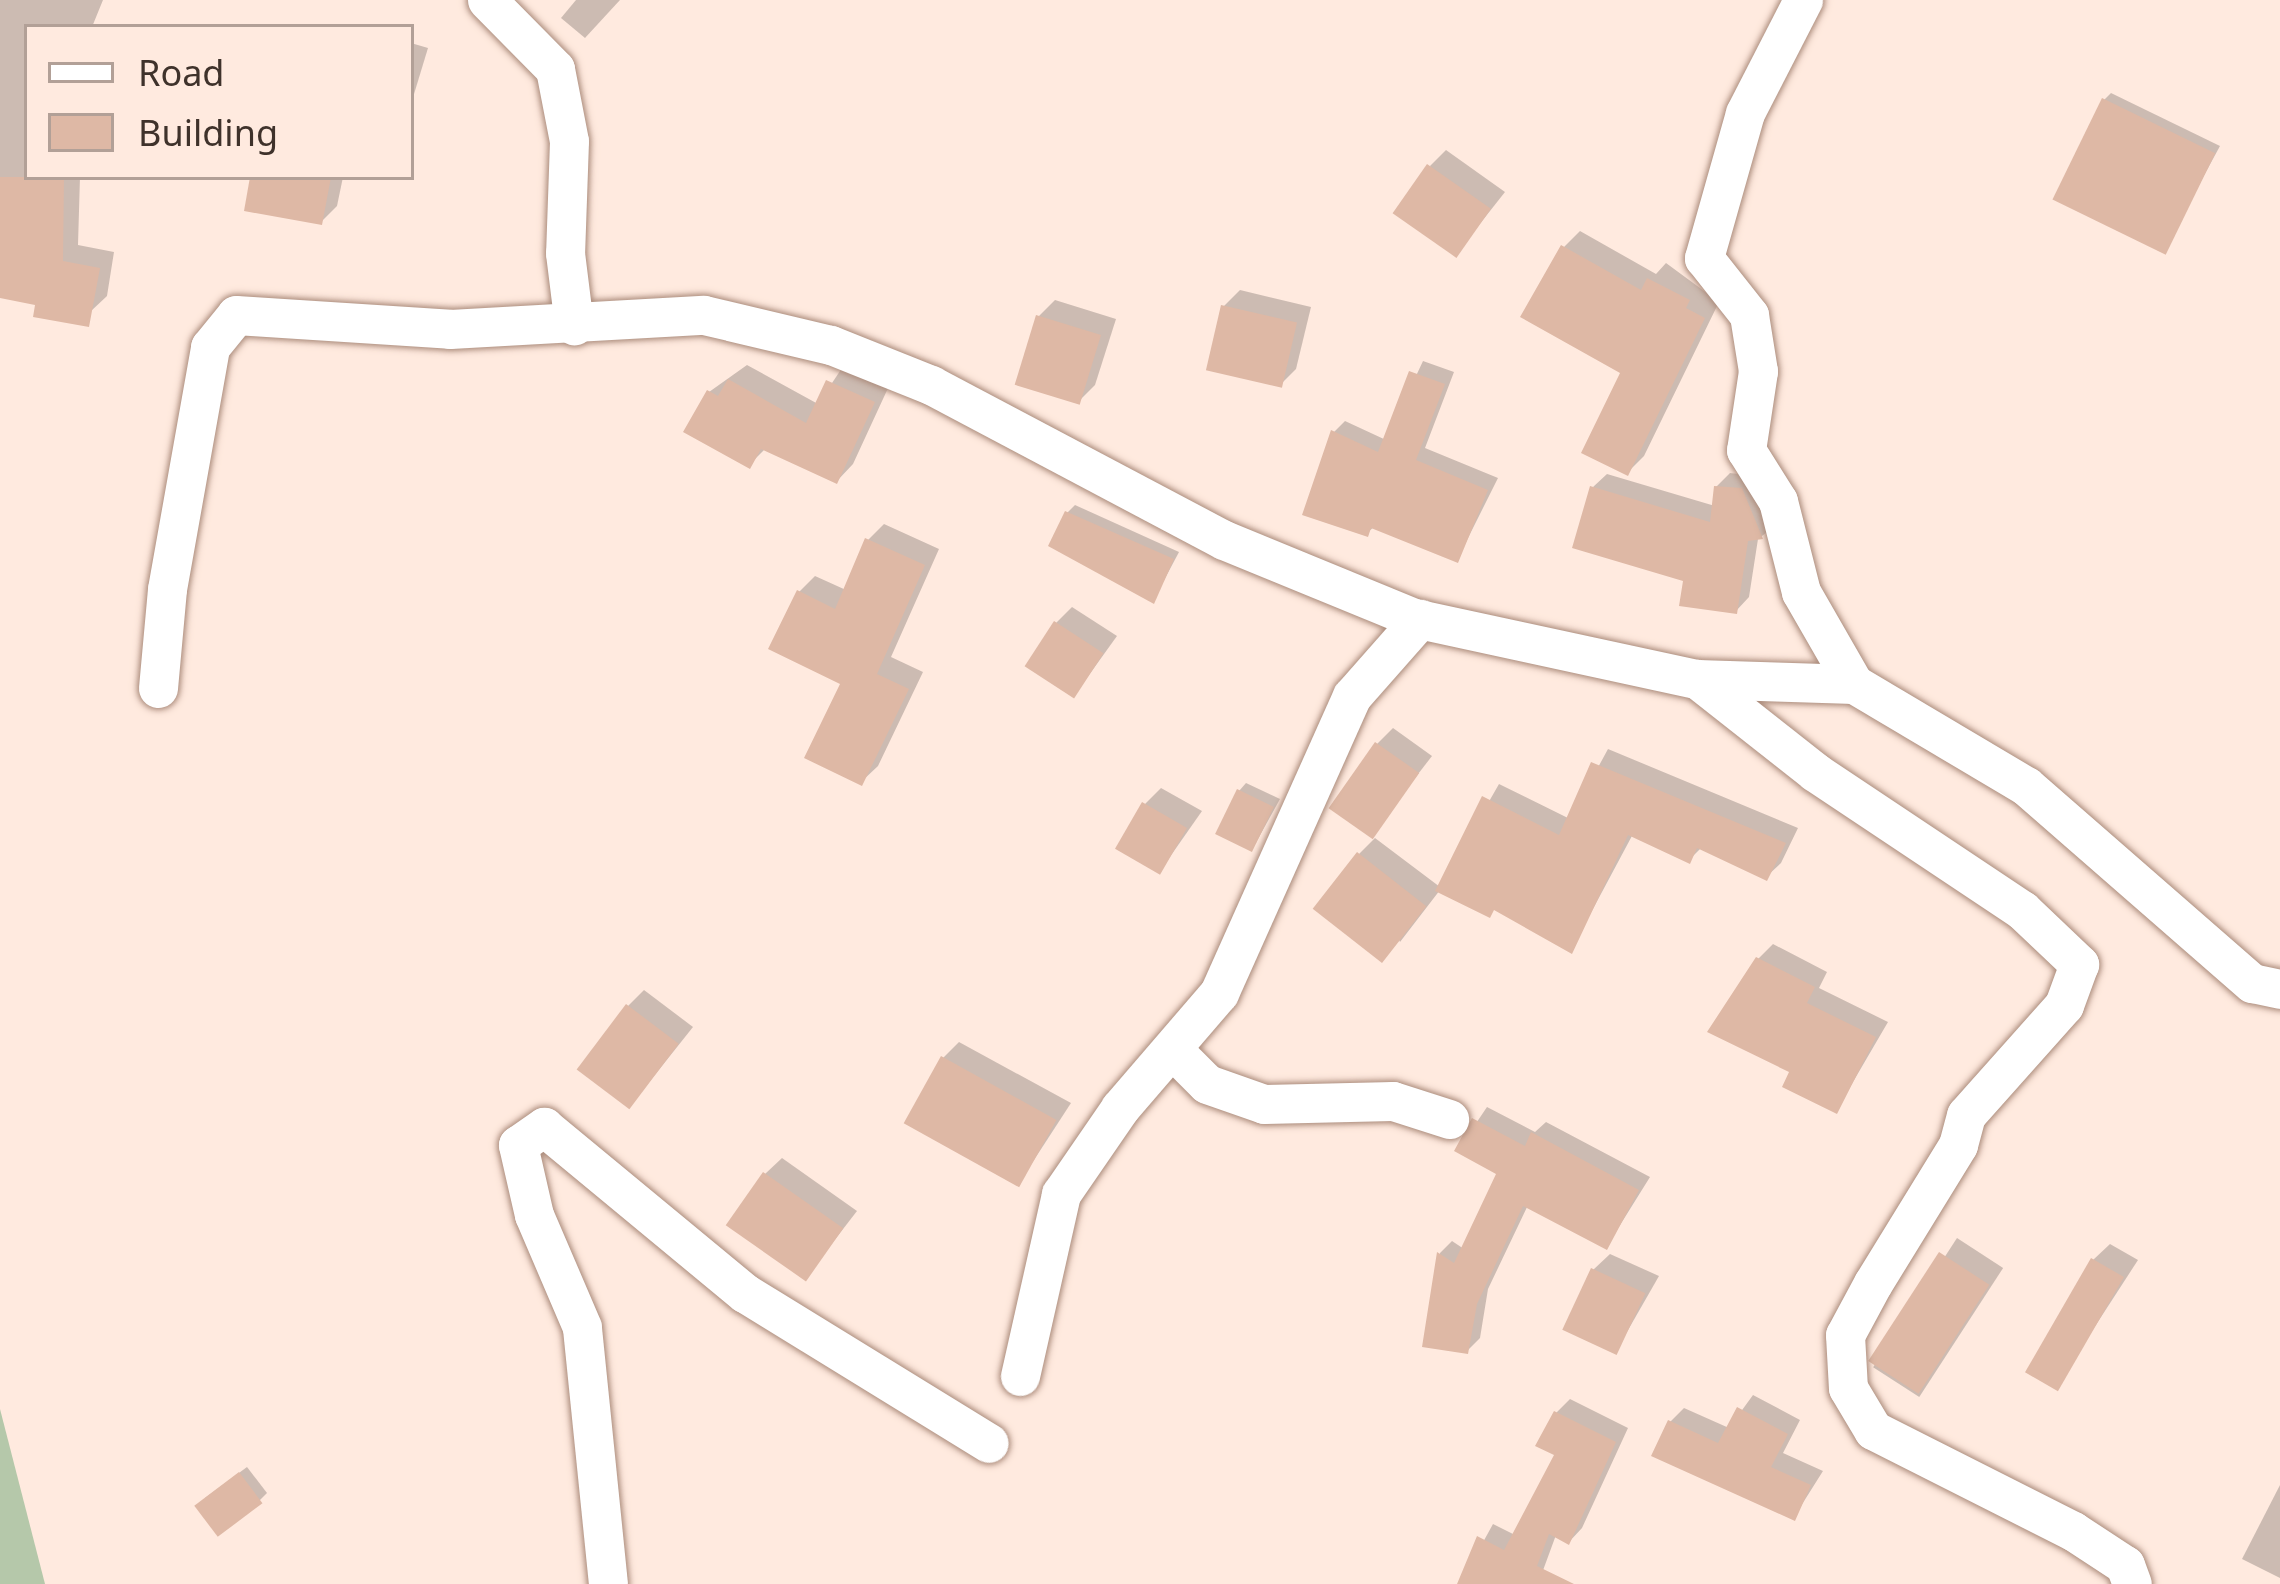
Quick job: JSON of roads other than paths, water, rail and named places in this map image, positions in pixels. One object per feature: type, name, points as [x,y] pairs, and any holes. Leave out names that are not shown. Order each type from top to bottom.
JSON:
[{"type":"street","points":[[487,0],[555,69],[569,141],[565,253],[574,325]]},
{"type":"street","points":[[1803,0],[1745,112],[1704,258],[1748,316],[1758,371],[1745,450],[1778,501],[1801,592],[1854,685]]},
{"type":"street","points":[[158,688],[167,589],[210,347],[236,316],[450,329],[704,316],[831,345],[931,385],[1224,540],[1420,620],[1697,679],[1854,685],[2026,785],[2252,982],[2280,989]]},
{"type":"street","points":[[1020,1376],[1061,1194],[1220,993],[1352,696],[1420,620]]},
{"type":"street","points":[[1697,679],[1815,772],[2022,910],[2079,964],[2064,1005],[1966,1115],[1958,1145],[1873,1283],[1845,1335],[1848,1388],[1874,1430],[2072,1531],[2125,1565],[2132,1584]]},
{"type":"street","points":[[1172,1048],[1207,1084],[1264,1104],[1393,1101],[1449,1119]]},
{"type":"street","points":[[608,1584],[582,1328],[534,1215],[518,1144],[544,1127],[745,1293],[989,1443]]}]
